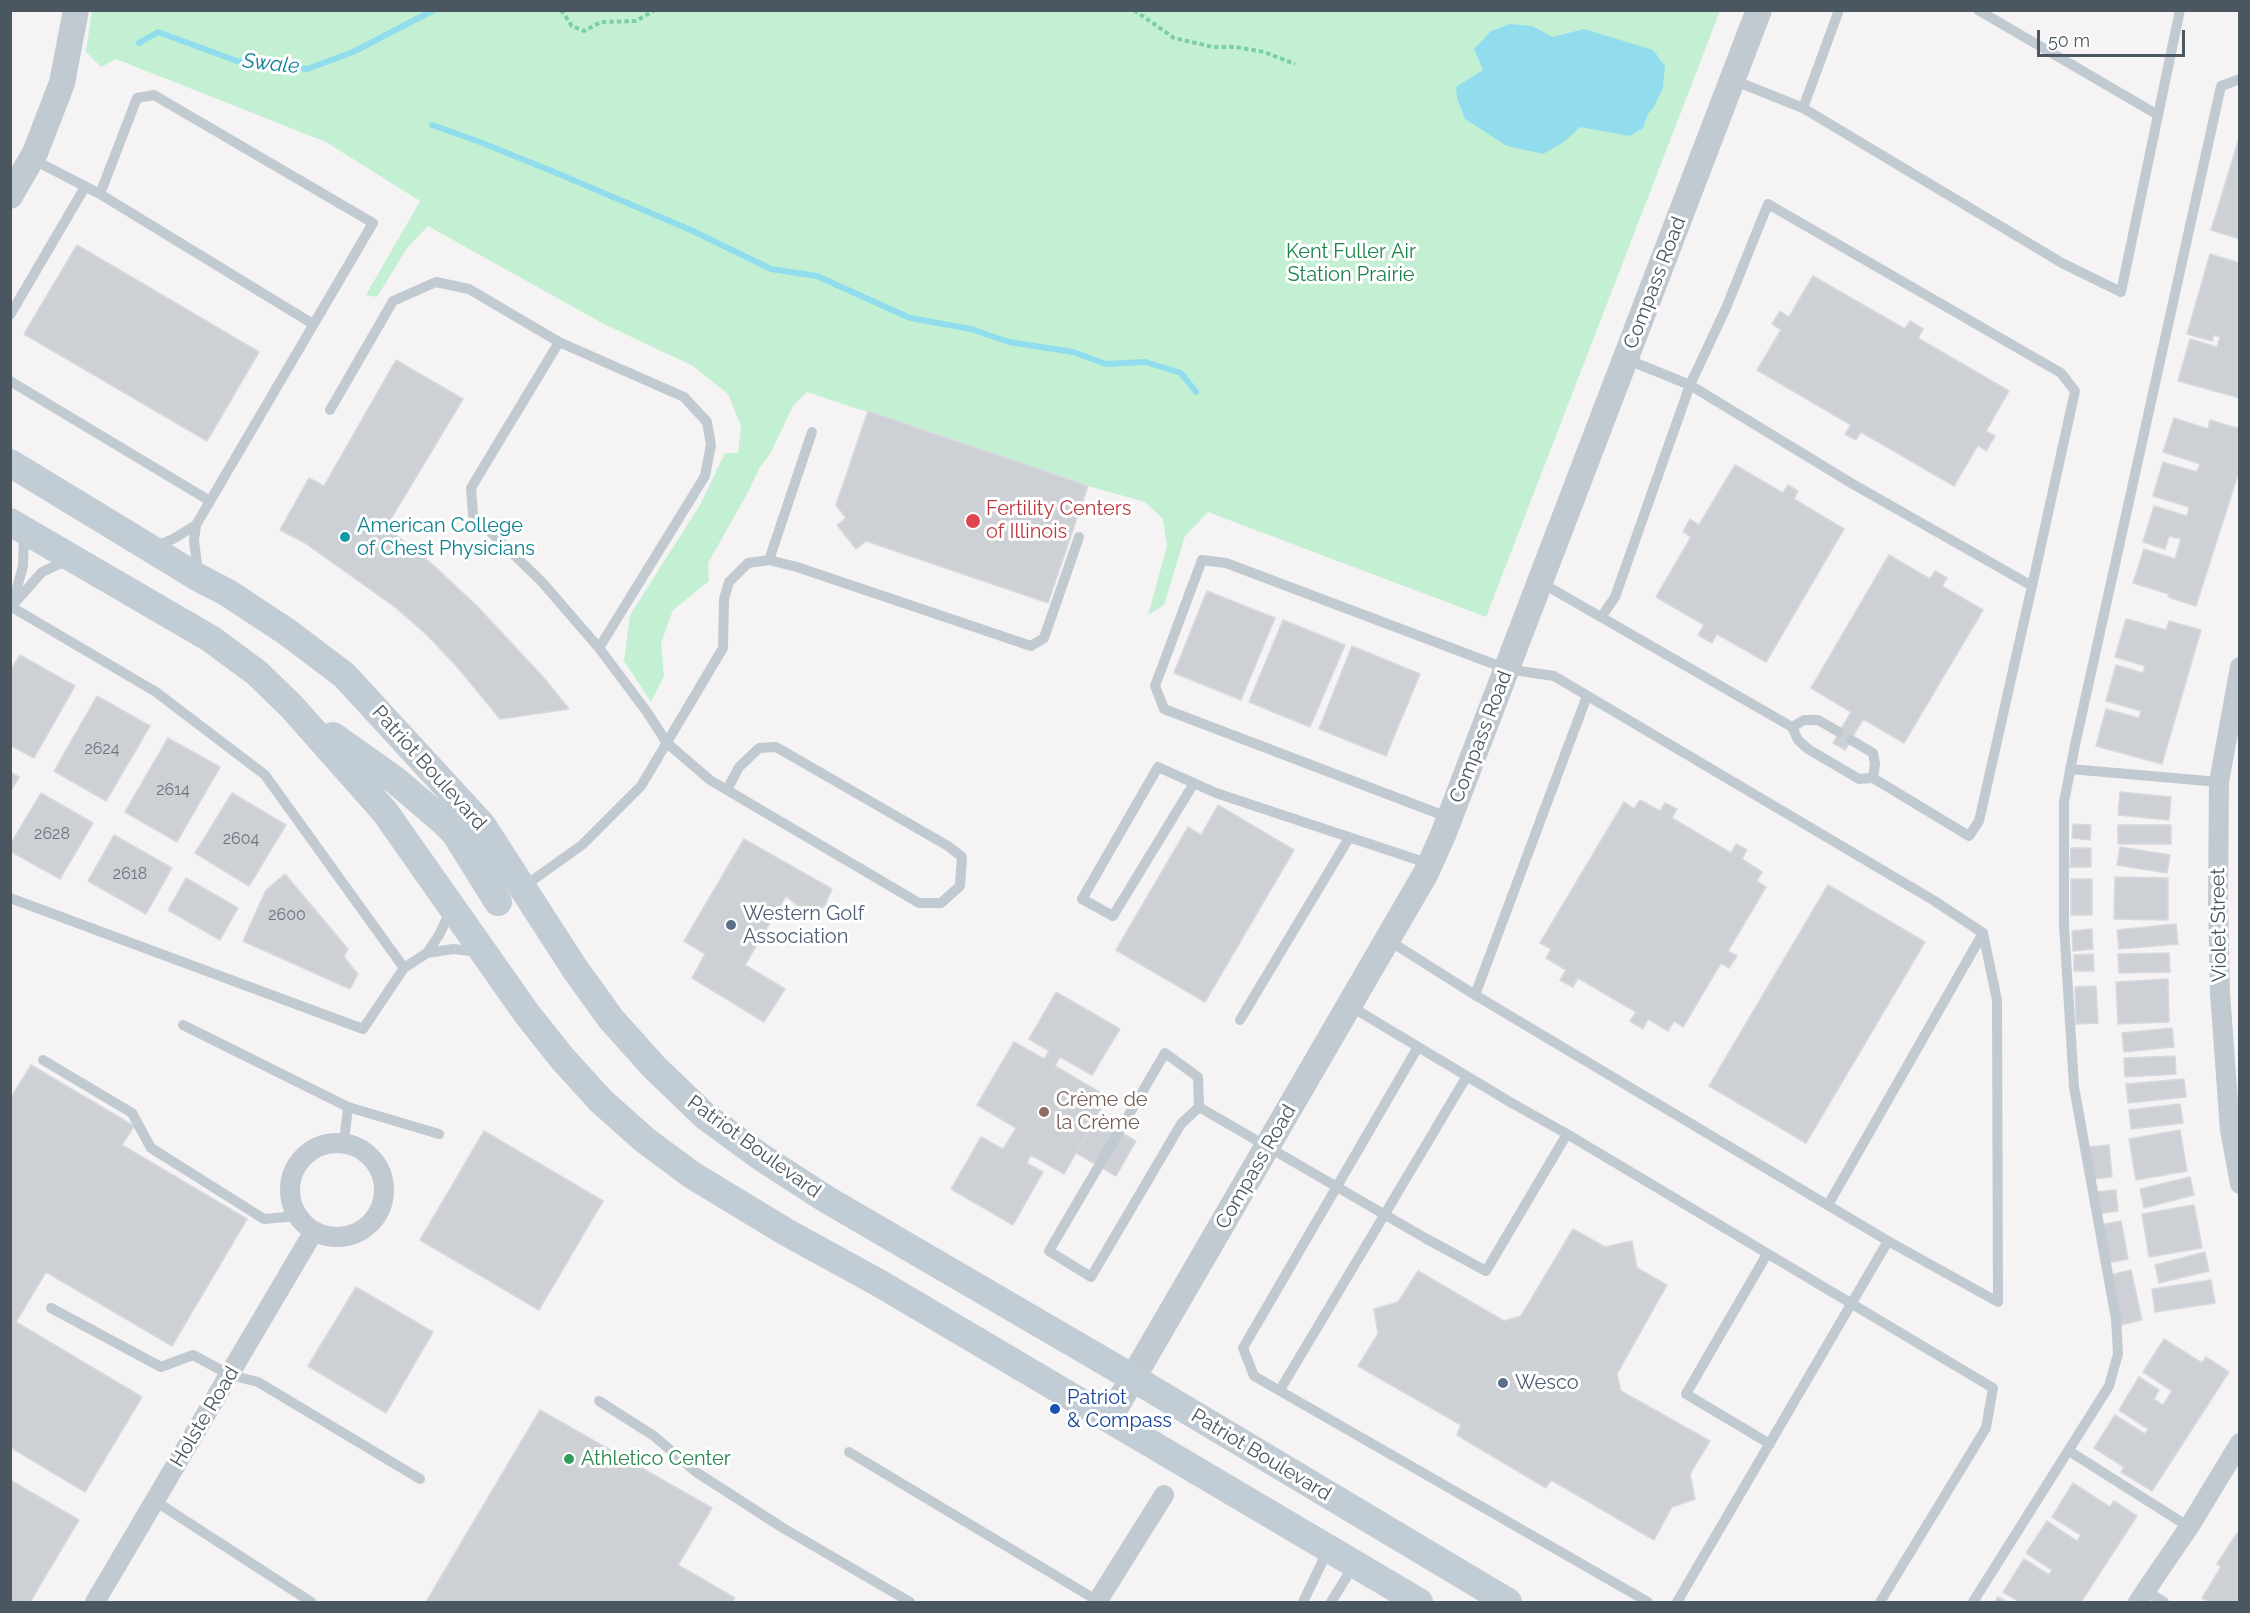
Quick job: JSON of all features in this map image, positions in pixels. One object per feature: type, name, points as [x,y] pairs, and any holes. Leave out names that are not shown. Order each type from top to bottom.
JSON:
[{"type":"main road","name":"Patriot Boulevard","points":[[10,463],[199,578],[228,593],[287,632],[344,675],[483,825],[575,969],[611,1019],[654,1067],[705,1116],[761,1157],[826,1199],[1133,1378],[1508,1602]]},
{"type":"main road","points":[[17,525],[211,639],[257,673],[292,707],[385,812],[555,1049],[601,1101],[646,1141],[692,1175],[786,1232],[879,1283],[1419,1602]]},
{"type":"main road","points":[[292,707],[395,780],[443,821],[454,833],[498,902]]},
{"type":"main road","points":[[484,952],[487,928],[498,902],[522,887]]},
{"type":"street","points":[[10,196],[32,159],[62,83],[76,10]]},
{"type":"street","name":"Compass Road","points":[[1109,1419],[1350,1006],[1430,864],[1450,818],[1759,10]]},
{"type":"street","name":"Violet Street","points":[[2240,667],[2219,782],[2218,903],[2220,993],[2230,1130],[2240,1184]]},
{"type":"street","points":[[344,1142],[370,1155],[380,1167],[384,1182],[384,1197],[379,1211],[370,1224],[344,1237],[328,1236],[314,1231],[297,1216],[291,1201],[290,1186],[294,1171],[302,1158],[314,1148],[344,1142]]},
{"type":"street","name":"Holste Road","points":[[95,1602],[314,1231]]},
{"type":"street","points":[[2142,1597],[2240,1443]]},
{"type":"street","points":[[1098,1602],[1164,1495]]},
{"type":"lane","points":[[1803,108],[1839,10]]},
{"type":"lane","points":[[1978,10],[2158,115]]},
{"type":"lane","points":[[1733,80],[1803,108],[2062,263],[2121,292],[2180,10]]},
{"type":"lane","points":[[1973,1602],[2109,1386],[2118,1354],[2116,1319],[2074,1088],[2064,924],[2064,802],[2221,86],[2240,79]]},
{"type":"lane","points":[[100,194],[137,98],[154,95],[373,223],[196,525],[194,541],[199,578]]},
{"type":"lane","points":[[32,159],[100,194],[313,324]]},
{"type":"lane","points":[[10,315],[85,187]]},
{"type":"lane","points":[[1540,582],[1792,727],[1798,740],[1808,749],[1859,779],[1873,778],[1969,836],[1980,821],[2075,391],[2061,373],[1768,204],[1726,308],[1690,385],[1615,597],[1602,616]]},
{"type":"lane","points":[[330,410],[393,301],[436,282],[469,289],[559,342],[684,397],[707,422],[711,445],[705,476],[599,648]]},
{"type":"lane","points":[[559,342],[471,488],[472,515],[542,582],[599,648],[667,743],[710,780],[726,790],[919,903],[941,903],[960,886],[962,857],[948,846],[776,747],[759,748],[739,767],[726,790]]},
{"type":"lane","points":[[1626,359],[1690,385],[1851,483],[2032,586]]},
{"type":"lane","points":[[10,381],[210,501]]},
{"type":"lane","points":[[769,560],[812,432]]},
{"type":"lane","points":[[11,607],[23,566],[17,525]]},
{"type":"lane","points":[[151,548],[173,539],[196,525]]},
{"type":"lane","points":[[522,887],[582,845],[641,786],[723,648],[724,599],[729,582],[748,563],[769,560],[798,567],[1031,646],[1044,638],[1079,537]]},
{"type":"lane","points":[[11,607],[42,572],[73,557]]},
{"type":"lane","points":[[1388,940],[1475,995],[1888,1241],[1998,1302],[1997,999],[1983,933],[1933,900],[1554,676],[1507,669],[1226,563],[1202,560],[1155,686],[1164,709],[1450,818]]},
{"type":"lane","points":[[11,607],[156,692],[265,775],[404,968]]},
{"type":"lane","points":[[1475,995],[1587,696]]},
{"type":"lane","points":[[1792,727],[1804,720],[1818,720],[1839,732]]},
{"type":"lane","points":[[1851,740],[1873,753],[1875,764],[1873,778]]},
{"type":"lane","points":[[1194,783],[1113,916],[1082,899],[1158,767],[1194,783],[1216,793],[1430,864]]},
{"type":"lane","points":[[2070,769],[2219,782]]},
{"type":"lane","points":[[1240,1020],[1349,838]]},
{"type":"lane","points":[[10,898],[363,1029],[404,968],[427,953],[439,935],[452,907]]},
{"type":"lane","points":[[1828,1205],[1983,933]]},
{"type":"lane","points":[[427,953],[453,949],[484,952]]},
{"type":"lane","points":[[1350,1006],[1993,1388],[1986,1428],[1880,1602]]},
{"type":"lane","points":[[183,1025],[348,1107],[440,1134]]},
{"type":"lane","points":[[1418,1047],[1243,1348],[1254,1376],[1648,1602]]},
{"type":"lane","points":[[1165,1053],[1198,1077],[1199,1107],[1181,1124],[1091,1277],[1049,1251],[1165,1053]]},
{"type":"lane","points":[[43,1060],[132,1113],[151,1148],[264,1219],[297,1216]]},
{"type":"lane","points":[[1280,1390],[1467,1076]]},
{"type":"lane","points":[[344,1142],[348,1107]]},
{"type":"lane","points":[[1199,1107],[1486,1271],[1567,1134]]},
{"type":"lane","points":[[1677,1602],[1888,1241]]},
{"type":"lane","points":[[1767,1254],[1686,1394],[1770,1443]]},
{"type":"lane","points":[[51,1308],[161,1367],[193,1355],[230,1375],[258,1382],[420,1479]]},
{"type":"lane","points":[[600,1401],[654,1436],[696,1472],[783,1528],[910,1602]]},
{"type":"lane","points":[[2069,1451],[2188,1527]]},
{"type":"lane","points":[[849,1452],[1098,1602]]},
{"type":"lane","points":[[155,1501],[311,1602]]},
{"type":"lane","points":[[1303,1602],[1329,1550]]},
{"type":"lane","points":[[1331,1602],[1354,1565]]},
{"type":"lane","points":[[2142,1597],[2164,1602]]},
{"type":"path","points":[[561,10],[572,26],[584,31],[601,22],[636,21],[655,10]]},
{"type":"path","points":[[1134,10],[1174,38],[1213,47],[1236,47],[1264,52],[1295,64]]},
{"type":"green space","name":"Kent Fuller Air Station Prairie","points":[[92,10],[1720,11],[1486,617],[1208,512],[1185,536],[1164,605],[1148,615],[1167,546],[1163,519],[1145,502],[1088,486],[807,392],[793,406],[771,452],[759,469],[708,563],[709,581],[673,610],[661,643],[664,676],[651,702],[624,661],[630,615],[700,505],[725,453],[738,453],[741,426],[728,394],[693,366],[602,323],[428,226],[407,248],[377,297],[366,295],[420,201],[326,142],[116,59],[101,67],[86,52]]},
{"type":"water","points":[[1510,24],[1532,26],[1553,37],[1584,29],[1653,50],[1665,66],[1663,88],[1643,128],[1630,136],[1580,127],[1564,142],[1543,154],[1507,146],[1465,119],[1457,98],[1456,87],[1483,70],[1474,49],[1491,31]]},
{"type":"building","points":[[2240,135],[2240,239],[2211,230]]},
{"type":"building","points":[[77,245],[259,352],[207,441],[24,334]]},
{"type":"building","points":[[2210,254],[2240,263],[2240,398],[2178,381],[2190,339],[2217,347],[2220,337],[2214,335],[2212,341],[2187,334]]},
{"type":"building","points":[[1813,276],[1905,329],[1910,321],[1923,329],[1918,338],[2009,391],[1986,431],[1995,436],[1986,451],[1978,445],[1954,486],[1861,432],[1856,440],[1845,434],[1851,425],[1757,370],[1781,330],[1772,324],[1780,311],[1789,317]]},
{"type":"building","name":"American College of Chest Physicians","points":[[396,360],[463,399],[386,527],[432,564],[477,606],[544,678],[569,709],[500,719],[459,669],[427,635],[395,607],[305,543],[280,530],[309,478],[324,486]]},
{"type":"building","points":[[868,411],[1088,486],[1048,603],[866,541],[856,549],[837,525],[846,518],[836,505]]},
{"type":"building","points":[[2174,418],[2208,429],[2210,420],[2240,429],[2240,468],[2196,606],[2168,597],[2169,594],[2133,583],[2144,549],[2175,559],[2181,539],[2169,536],[2165,549],[2143,542],[2154,506],[2187,516],[2189,507],[2153,496],[2163,462],[2197,472],[2200,464],[2163,452]]},
{"type":"building","points":[[1735,465],[1783,493],[1788,485],[1798,491],[1794,499],[1844,529],[1766,662],[1717,634],[1712,643],[1698,635],[1704,625],[1656,597],[1691,537],[1683,532],[1690,519],[1699,525]]},
{"type":"building","points":[[1889,555],[1930,579],[1935,571],[1947,578],[1942,586],[1983,610],[1904,743],[1863,719],[1845,750],[1833,743],[1851,712],[1811,688]]},
{"type":"building","points":[[1207,591],[1275,618],[1241,700],[1174,673]]},
{"type":"building","points":[[2126,619],[2166,630],[2169,621],[2201,630],[2162,764],[2096,746],[2106,709],[2139,718],[2141,711],[2106,701],[2116,665],[2143,673],[2145,666],[2115,657]]},
{"type":"building","points":[[1283,620],[1345,645],[1310,727],[1249,702]]},
{"type":"building","points":[[1352,646],[1420,674],[1386,756],[1319,729]]},
{"type":"building","points":[[20,655],[75,686],[34,758],[10,745],[10,671]]},
{"type":"building","points":[[97,696],[150,726],[106,801],[54,771]]},
{"type":"building","points":[[168,738],[220,767],[177,842],[125,812]]},
{"type":"building","points":[[10,772],[19,777],[10,792]]},
{"type":"building","points":[[2120,792],[2171,797],[2169,820],[2118,815]]},
{"type":"building","points":[[41,793],[93,823],[60,879],[10,851],[10,845]]},
{"type":"building","points":[[232,793],[286,825],[249,886],[195,853]]},
{"type":"building","points":[[1640,800],[1660,811],[1665,803],[1677,809],[1672,818],[1731,853],[1736,844],[1747,850],[1742,859],[1762,872],[1757,881],[1766,887],[1728,951],[1737,956],[1729,968],[1721,963],[1683,1027],[1674,1021],[1668,1031],[1648,1019],[1643,1029],[1630,1021],[1636,1012],[1578,978],[1573,987],[1560,980],[1566,970],[1546,958],[1551,949],[1540,943],[1624,802],[1634,809]]},
{"type":"building","points":[[1218,805],[1294,850],[1205,1002],[1116,950],[1188,827],[1201,835]]},
{"type":"building","points":[[2073,824],[2091,825],[2090,840],[2072,838]]},
{"type":"building","points":[[2118,825],[2171,825],[2171,844],[2118,844]]},
{"type":"building","points":[[114,835],[172,868],[146,914],[88,881]]},
{"type":"building","name":"Western Golf Association","points":[[744,839],[832,889],[824,907],[813,909],[798,906],[786,896],[745,965],[785,989],[764,1022],[692,978],[705,954],[684,941]]},
{"type":"building","points":[[2120,847],[2170,855],[2167,873],[2117,865]]},
{"type":"building","points":[[2071,848],[2091,848],[2091,867],[2070,867]]},
{"type":"building","points":[[285,874],[348,949],[344,957],[358,974],[350,989],[243,941],[266,890]]},
{"type":"building","points":[[2115,877],[2168,878],[2168,920],[2114,919]]},
{"type":"building","points":[[186,878],[238,908],[220,940],[168,910]]},
{"type":"building","points":[[2071,879],[2092,879],[2092,915],[2071,915]]},
{"type":"building","points":[[1828,885],[1925,942],[1806,1143],[1709,1086]]},
{"type":"building","points":[[2176,924],[2178,944],[2119,949],[2117,930]]},
{"type":"building","points":[[2092,929],[2093,949],[2073,951],[2072,931]]},
{"type":"building","points":[[2169,953],[2170,972],[2119,973],[2118,954]]},
{"type":"building","points":[[2093,954],[2094,971],[2074,971],[2074,955]]},
{"type":"building","points":[[2168,979],[2169,1022],[2118,1024],[2116,982]]},
{"type":"building","points":[[2096,986],[2098,1023],[2076,1024],[2075,987]]},
{"type":"building","name":"Crème de la Crème","points":[[1056,992],[1120,1029],[1092,1075],[1060,1057],[1055,1066],[1108,1097],[1064,1174],[1031,1155],[1027,1163],[1043,1172],[1013,1225],[951,1189],[981,1137],[1003,1149],[1016,1128],[977,1105],[1014,1042],[1044,1059],[1049,1051],[1029,1039]]},
{"type":"building","points":[[2172,1028],[2174,1047],[2124,1052],[2122,1033]]},
{"type":"building","points":[[2175,1056],[2176,1074],[2125,1077],[2124,1058]]},
{"type":"building","points":[[31,1065],[134,1126],[122,1145],[247,1219],[172,1346],[46,1272],[16,1322],[142,1397],[85,1492],[10,1447],[10,1099]]},
{"type":"building","points":[[2184,1079],[2186,1097],[2128,1103],[2126,1084]]},
{"type":"building","points":[[2180,1104],[2183,1123],[2131,1129],[2129,1110]]},
{"type":"building","points":[[1096,1118],[1136,1141],[1116,1176],[1076,1153]]},
{"type":"building","points":[[2180,1130],[2187,1171],[2136,1180],[2129,1139]]},
{"type":"building","points":[[484,1131],[603,1201],[539,1310],[420,1240]]},
{"type":"building","points":[[2109,1145],[2112,1177],[2092,1179],[2089,1147]]},
{"type":"building","points":[[2190,1177],[2194,1195],[2144,1208],[2140,1189]]},
{"type":"building","points":[[2116,1190],[2118,1211],[2098,1214],[2095,1192]]},
{"type":"building","points":[[2194,1205],[2202,1248],[2149,1257],[2142,1214]]},
{"type":"building","points":[[2121,1221],[2128,1259],[2107,1263],[2100,1225]]},
{"type":"building","name":"Wesco","points":[[1573,1229],[1605,1247],[1632,1241],[1637,1268],[1667,1285],[1617,1374],[1621,1391],[1710,1441],[1690,1474],[1695,1499],[1672,1507],[1654,1540],[1551,1480],[1546,1488],[1457,1435],[1461,1425],[1358,1366],[1378,1334],[1374,1309],[1398,1302],[1418,1271],[1504,1321],[1521,1316]]},
{"type":"building","points":[[2205,1252],[2209,1271],[2159,1283],[2155,1265]]},
{"type":"building","points":[[2131,1270],[2142,1320],[2121,1325],[2110,1275]]},
{"type":"building","points":[[2211,1280],[2215,1303],[2155,1312],[2152,1289]]},
{"type":"building","points":[[356,1287],[433,1332],[386,1413],[308,1366]]},
{"type":"building","points":[[2164,1339],[2202,1363],[2206,1357],[2229,1372],[2152,1491],[2121,1472],[2124,1467],[2094,1448],[2115,1415],[2145,1434],[2148,1429],[2119,1410],[2139,1377],[2159,1390],[2154,1399],[2163,1405],[2172,1391],[2143,1372]]},
{"type":"building","name":"Athletico Center","points":[[540,1410],[712,1508],[678,1565],[735,1598],[732,1602],[426,1602]]},
{"type":"building","points":[[10,1480],[79,1520],[30,1602],[10,1602]]},
{"type":"building","points":[[2073,1483],[2110,1507],[2114,1501],[2137,1516],[2081,1602],[2019,1602],[2003,1592],[2024,1559],[2049,1575],[2052,1570],[2026,1553],[2047,1521],[2077,1541],[2081,1535],[2052,1517]]},
{"type":"building","points":[[2237,1533],[2240,1535],[2240,1602],[2210,1602],[2202,1598],[2221,1567],[2217,1564]]},
{"type":"building","points":[[1998,1597],[2007,1602],[1995,1602]]},
{"type":"waterway","name":"Swale","points":[[139,43],[158,32],[237,61],[307,69],[353,52],[434,10]]},
{"type":"waterway","points":[[432,125],[559,174],[693,231],[771,269],[817,276],[910,318],[971,329],[1009,342],[1073,352],[1106,364],[1145,362],[1181,373],[1196,392]]},
{"type":"place","name":"Fertility Centers of Illinois","points":[[973,521]]},
{"type":"place","name":"American College of Chest Physicians","points":[[345,537]]},
{"type":"place","name":"Western Golf Association","points":[[731,925]]},
{"type":"place","name":"Crème de la Crème","points":[[1044,1112]]},
{"type":"place","name":"Wesco","points":[[1503,1383]]},
{"type":"place","name":"Patriot & Compass","points":[[1055,1409]]},
{"type":"place","name":"Athletico Center","points":[[569,1459]]}]
